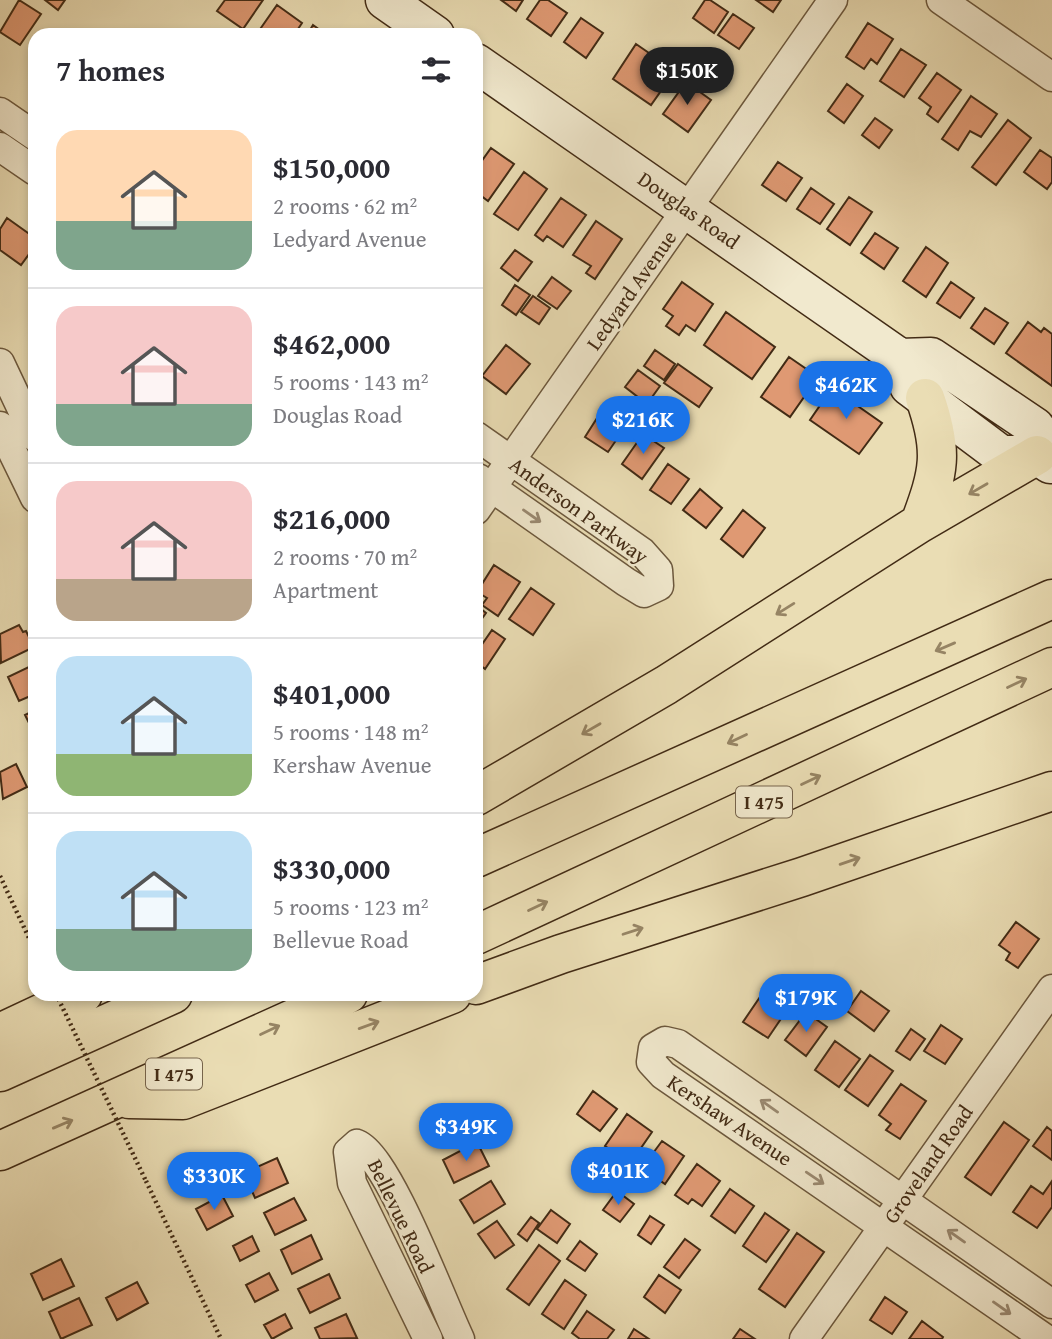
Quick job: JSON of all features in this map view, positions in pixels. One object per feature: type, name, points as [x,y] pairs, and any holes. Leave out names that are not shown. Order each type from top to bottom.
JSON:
[{"type":"highway","points":[[920,523],[937,478],[938,460],[934,423],[925,398]]},
{"type":"highway","points":[[483,792],[666,685],[920,523],[1047,455]]},
{"type":"highway","points":[[483,855],[1052,599]]},
{"type":"highway","name":"I 475","points":[[483,932],[1052,667]]},
{"type":"highway","points":[[483,982],[1052,791]]},
{"type":"highway","points":[[0,1034],[68,1001]]},
{"type":"highway","points":[[0,1072],[157,1001]]},
{"type":"highway","name":"I 475","points":[[0,1151],[333,1001]]},
{"type":"highway","points":[[120,1099],[183,1100],[434,1001]]},
{"type":"street","points":[[385,0],[425,28]]},
{"type":"street","name":"Ledyard Avenue","points":[[483,489],[511,460],[833,0]]},
{"type":"street","points":[[941,0],[1052,78]]},
{"type":"street","name":"Douglas Road","points":[[483,68],[900,358]]},
{"type":"street","points":[[0,112],[28,131]]},
{"type":"street","points":[[0,147],[28,167]]},
{"type":"street","points":[[931,357],[1035,426],[1047,455],[1001,455],[909,386],[900,358],[931,357]]},
{"type":"street","points":[[0,363],[28,422]]},
{"type":"street","points":[[0,426],[28,484]]},
{"type":"street","name":"Anderson Parkway","points":[[483,441],[642,552],[658,570],[659,586],[644,593],[483,492]]},
{"type":"street","name":"Groveland Road","points":[[804,1339],[1052,989]]},
{"type":"street","name":"Kershaw Avenue","points":[[1046,1339],[663,1075],[651,1062],[653,1048],[666,1041],[678,1044],[1052,1304]]},
{"type":"street","name":"Bellevue Road","points":[[427,1338],[352,1183],[348,1152],[357,1144],[366,1148],[385,1173],[462,1334]]},
{"type":"street","points":[[427,1338],[462,1334]]},
{"type":"path","points":[[0,876],[28,936]]},
{"type":"path","points":[[59,1001],[221,1339]]},
{"type":"building","points":[[19,0],[41,14],[32,28],[28,28],[28,33],[20,45],[0,32]]},
{"type":"building","points":[[45,0],[65,0],[58,10]]},
{"type":"building","points":[[225,0],[263,0],[244,28],[217,11]]},
{"type":"building","points":[[501,0],[523,0],[516,11]]},
{"type":"building","points":[[540,0],[548,0],[567,13],[551,36],[527,19]]},
{"type":"building","points":[[705,0],[710,0],[728,12],[714,33],[693,18]]},
{"type":"building","points":[[756,0],[781,0],[773,12]]},
{"type":"building","points":[[277,5],[302,23],[299,28],[261,28]]},
{"type":"building","points":[[733,14],[754,28],[739,49],[718,35]]},
{"type":"building","points":[[581,18],[603,33],[586,58],[564,42]]},
{"type":"building","points":[[868,23],[893,39],[877,64],[871,59],[864,69],[846,57]]},
{"type":"building","points":[[636,44],[675,71],[651,105],[613,79]]},
{"type":"building","points":[[901,49],[926,65],[904,97],[880,81]]},
{"type":"building","points":[[937,73],[961,90],[938,122],[927,114],[931,107],[919,98]]},
{"type":"building","points":[[686,82],[711,100],[688,132],[663,114]]},
{"type":"building","points":[[847,84],[863,96],[844,123],[828,111]]},
{"type":"building","points":[[971,96],[997,114],[981,137],[970,131],[958,150],[942,139]]},
{"type":"building","points":[[875,118],[892,130],[879,148],[862,135]]},
{"type":"building","points":[[1008,120],[1031,138],[996,185],[972,167]]},
{"type":"building","points":[[491,148],[514,164],[488,201],[483,197],[483,159]]},
{"type":"building","points":[[1040,150],[1052,158],[1052,182],[1047,189],[1024,172]]},
{"type":"building","points":[[778,162],[802,178],[786,201],[762,185]]},
{"type":"building","points":[[524,172],[547,189],[518,230],[494,214]]},
{"type":"building","points":[[811,188],[834,204],[820,224],[797,209]]},
{"type":"building","points":[[849,197],[872,212],[850,245],[827,229]]},
{"type":"building","points":[[561,198],[586,215],[563,247],[547,236],[543,241],[535,235]]},
{"type":"building","points":[[7,218],[28,233],[28,256],[21,265],[0,250],[0,229]]},
{"type":"building","points":[[596,221],[622,239],[595,279],[586,273],[591,266],[573,255]]},
{"type":"building","points":[[875,233],[898,248],[884,269],[861,253]]},
{"type":"building","points":[[926,247],[948,263],[926,297],[903,281]]},
{"type":"building","points":[[515,250],[532,262],[518,281],[501,268]]},
{"type":"building","points":[[552,277],[571,291],[557,309],[538,296]]},
{"type":"building","points":[[682,282],[713,304],[695,331],[686,325],[679,335],[666,326],[673,316],[663,309]]},
{"type":"building","points":[[951,282],[974,298],[960,318],[937,303]]},
{"type":"building","points":[[515,285],[530,295],[516,315],[502,305]]},
{"type":"building","points":[[533,296],[550,308],[539,324],[521,312]]},
{"type":"building","points":[[985,308],[1008,323],[994,344],[971,328]]},
{"type":"building","points":[[726,312],[775,347],[752,379],[704,345]]},
{"type":"building","points":[[1028,322],[1041,332],[1044,328],[1052,334],[1052,386],[1006,353]]},
{"type":"building","points":[[506,345],[530,364],[506,394],[483,375]]},
{"type":"building","points":[[655,350],[675,364],[664,380],[644,366]]},
{"type":"building","points":[[789,357],[818,377],[790,417],[761,397]]},
{"type":"building","points":[[678,364],[712,388],[699,407],[664,383]]},
{"type":"building","points":[[638,370],[660,386],[647,404],[625,387]]},
{"type":"building","points":[[832,388],[882,423],[859,454],[810,420]]},
{"type":"building","points":[[652,403],[664,412],[652,429],[640,419]]},
{"type":"building","points":[[606,404],[630,420],[608,452],[585,437]]},
{"type":"building","points":[[643,434],[664,448],[642,479],[622,464]]},
{"type":"building","points":[[668,464],[689,479],[671,504],[650,490]]},
{"type":"building","points":[[700,489],[722,508],[706,528],[683,510]]},
{"type":"building","points":[[743,510],[765,528],[743,557],[721,539]]},
{"type":"building","points":[[494,565],[520,582],[498,616],[483,606],[487,598],[483,596],[483,582]]},
{"type":"building","points":[[531,588],[554,604],[533,635],[509,619]]},
{"type":"building","points":[[19,625],[28,635],[28,650],[1,663],[0,634]]},
{"type":"building","points":[[492,630],[505,639],[485,669],[483,667],[483,643]]},
{"type":"building","points":[[28,667],[28,697],[19,701],[8,677]]},
{"type":"building","points":[[16,764],[27,787],[3,799],[0,772]]},
{"type":"building","points":[[1016,922],[1039,939],[1018,968],[1006,960],[1010,953],[999,945]]},
{"type":"building","points":[[766,988],[791,1004],[768,1038],[743,1022]]},
{"type":"building","points":[[861,991],[889,1011],[874,1031],[847,1011]]},
{"type":"building","points":[[806,1012],[827,1027],[806,1056],[785,1040]]},
{"type":"building","points":[[941,1025],[962,1039],[945,1064],[924,1051]]},
{"type":"building","points":[[911,1029],[925,1039],[910,1060],[896,1051]]},
{"type":"building","points":[[835,1041],[860,1059],[839,1087],[815,1070]]},
{"type":"building","points":[[870,1055],[893,1071],[868,1106],[845,1090]]},
{"type":"building","points":[[901,1084],[926,1101],[900,1139],[886,1130],[891,1124],[879,1115]]},
{"type":"building","points":[[593,1091],[617,1109],[600,1131],[577,1114]]},
{"type":"building","points":[[446,1110],[459,1134],[437,1146],[423,1122]]},
{"type":"building","points":[[627,1114],[652,1132],[634,1158],[622,1150],[618,1155],[605,1146]]},
{"type":"building","points":[[1004,1122],[1029,1140],[991,1195],[965,1177]]},
{"type":"building","points":[[1047,1127],[1052,1131],[1052,1160],[1033,1146]]},
{"type":"building","points":[[662,1141],[684,1156],[665,1184],[642,1168]]},
{"type":"building","points":[[477,1142],[489,1166],[454,1183],[443,1160]]},
{"type":"building","points":[[277,1158],[288,1183],[255,1198],[244,1173]]},
{"type":"building","points":[[697,1164],[720,1181],[702,1206],[692,1199],[688,1204],[675,1195]]},
{"type":"building","points":[[491,1181],[505,1204],[474,1223],[460,1200]]},
{"type":"building","points":[[1052,1181],[1052,1207],[1037,1228],[1013,1212],[1031,1186],[1043,1194]]},
{"type":"building","points":[[730,1189],[754,1206],[735,1233],[711,1216]]},
{"type":"building","points":[[617,1191],[634,1204],[620,1222],[603,1210]]},
{"type":"building","points":[[222,1195],[233,1216],[207,1230],[196,1209]]},
{"type":"building","points":[[294,1198],[306,1220],[275,1235],[264,1213]]},
{"type":"building","points":[[551,1210],[570,1224],[557,1243],[537,1229]]},
{"type":"building","points":[[765,1213],[789,1230],[766,1262],[743,1246]]},
{"type":"building","points":[[650,1216],[664,1225],[651,1244],[638,1235]]},
{"type":"building","points":[[531,1217],[539,1223],[527,1241],[518,1234]]},
{"type":"building","points":[[497,1221],[514,1245],[495,1258],[478,1234]]},
{"type":"building","points":[[797,1233],[824,1252],[785,1307],[759,1289]]},
{"type":"building","points":[[311,1235],[322,1259],[292,1274],[281,1250]]},
{"type":"building","points":[[252,1236],[259,1251],[240,1261],[233,1246]]},
{"type":"building","points":[[685,1239],[700,1250],[679,1278],[664,1267]]},
{"type":"building","points":[[580,1241],[597,1254],[585,1271],[567,1259]]},
{"type":"building","points":[[539,1245],[560,1261],[529,1305],[507,1289]]},
{"type":"building","points":[[61,1259],[74,1286],[43,1300],[31,1274]]},
{"type":"building","points":[[269,1273],[278,1290],[255,1302],[246,1285]]},
{"type":"building","points":[[329,1274],[340,1298],[310,1313],[298,1289]]},
{"type":"building","points":[[659,1275],[681,1290],[665,1313],[644,1297]]},
{"type":"building","points":[[565,1280],[586,1295],[564,1329],[542,1314]]},
{"type":"building","points":[[137,1282],[148,1303],[117,1320],[106,1298]]},
{"type":"building","points":[[885,1297],[907,1312],[892,1334],[870,1320]]},
{"type":"building","points":[[79,1298],[92,1325],[61,1339],[49,1312]]},
{"type":"building","points":[[587,1311],[614,1330],[607,1339],[580,1339],[572,1333]]},
{"type":"building","points":[[285,1314],[292,1328],[272,1339],[264,1325]]},
{"type":"building","points":[[346,1314],[357,1338],[320,1339],[315,1328]]},
{"type":"building","points":[[922,1321],[943,1337],[942,1339],[909,1339]]},
{"type":"building","points":[[634,1329],[649,1339],[628,1339]]},
{"type":"building","points":[[740,1329],[755,1339],[733,1339]]}]
